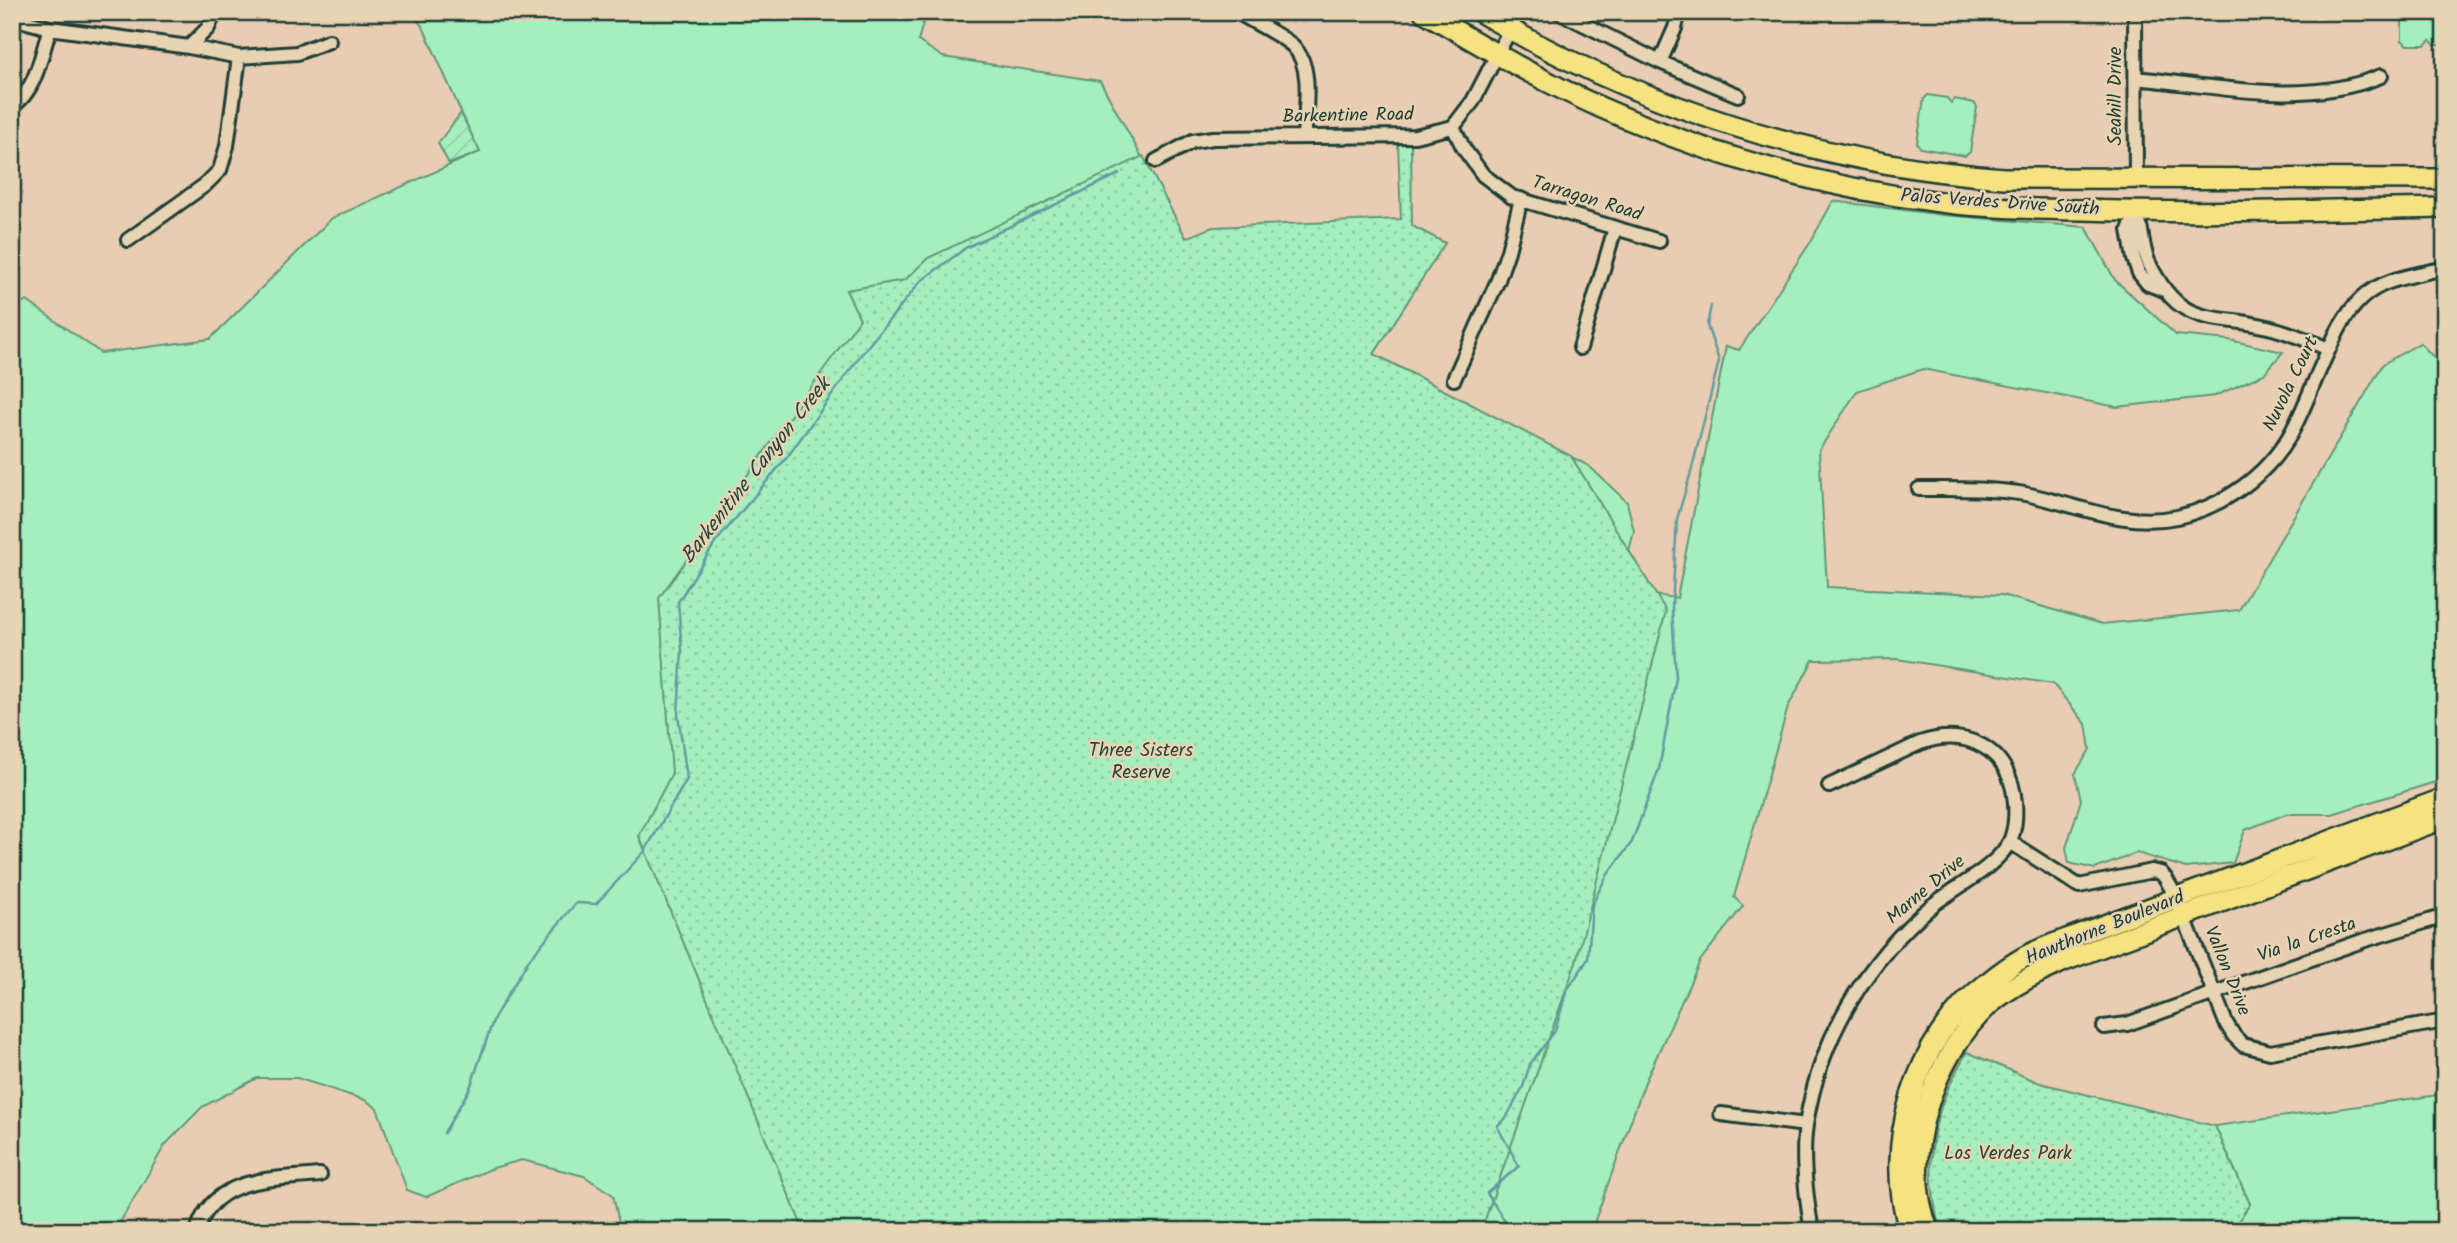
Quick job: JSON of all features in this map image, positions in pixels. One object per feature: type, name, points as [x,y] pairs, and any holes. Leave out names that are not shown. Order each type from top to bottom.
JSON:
[{"type":"main road","name":"Palos Verdes Drive South","points":[[1424,12],[1496,54],[1602,108],[1714,151],[1824,181],[1887,194],[2013,208],[2136,212],[2445,208]]},
{"type":"main road","name":"Palos Verdes Drive South","points":[[1480,12],[1509,30],[1584,66],[1672,104],[1796,145],[1860,159],[2004,178],[2445,178]]},
{"type":"main road","points":[[1824,181],[1877,188],[1890,186],[1901,177],[1903,166]]},
{"type":"main road","points":[[2136,179],[2136,212]]},
{"type":"main road","name":"Hawthorne Boulevard","points":[[1929,1231],[1919,1188],[1918,1156],[1931,1095],[1959,1039],[1989,1005],[2021,981],[2181,907],[2445,798]]},
{"type":"main road","name":"Hawthorne Boulevard","points":[[1910,1231],[1900,1182],[1901,1137],[1909,1098],[1928,1055],[1952,1017],[1984,985],[2025,956],[2181,907],[2445,818]]},
{"type":"main road","points":[[1904,1204],[1912,1212],[1918,1231]]},
{"type":"street","points":[[189,47],[208,28],[215,12]]},
{"type":"street","points":[[1237,12],[1293,46],[1301,59],[1306,80],[1304,136]]},
{"type":"street","points":[[1453,127],[1473,101],[1519,12]]},
{"type":"street","points":[[1559,12],[1660,62],[1738,95]]},
{"type":"street","points":[[1660,62],[1679,12]]},
{"type":"street","name":"Seahill Drive","points":[[2135,12],[2136,179]]},
{"type":"street","points":[[12,18],[50,28],[189,47],[239,57],[297,53],[329,41]]},
{"type":"street","points":[[12,106],[19,102],[32,82],[50,28]]},
{"type":"street","points":[[128,240],[205,185],[220,170],[227,146],[239,57]]},
{"type":"street","points":[[2136,78],[2261,93],[2288,93],[2359,85],[2381,76]]},
{"type":"street","name":"Barkentine Road","points":[[1156,161],[1193,141],[1304,136],[1416,136],[1453,127]]},
{"type":"street","name":"Tarragon Road","points":[[1453,127],[1464,149],[1483,175],[1512,197],[1659,242]]},
{"type":"street","points":[[1454,380],[1498,280],[1521,199]]},
{"type":"street","points":[[2136,212],[2129,230],[2134,259],[2148,284],[2164,290],[2184,309],[2220,320],[2267,326],[2329,349]]},
{"type":"street","points":[[1580,348],[1615,228]]},
{"type":"street","name":"Nuvola Court","points":[[1919,489],[2013,492],[2108,517],[2128,519],[2174,517],[2194,512],[2227,497],[2247,483],[2279,452],[2339,328],[2361,298],[2392,281],[2445,268]]},
{"type":"street","points":[[1829,786],[1934,738],[1970,740],[1998,759],[2009,773],[2016,811],[2010,842]]},
{"type":"street","name":"Vallon Drive","points":[[2010,842],[2079,886],[2152,871],[2161,873],[2181,907],[2226,1023],[2243,1045],[2270,1052],[2445,1021]]},
{"type":"street","name":"Marne Drive","points":[[1812,1231],[1807,1205],[1806,1125],[1826,1052],[1854,995],[1879,958],[1904,931],[1934,904],[1996,859],[2010,842]]},
{"type":"street","name":"Via la Cresta","points":[[2104,1027],[2127,1024],[2362,941],[2445,916]]},
{"type":"street","points":[[1721,1114],[1806,1125]]},
{"type":"street","points":[[197,1231],[208,1207],[223,1193],[241,1184],[320,1175]]},
{"type":"green space","points":[[412,12],[926,12],[918,41],[943,57],[1100,81],[1186,238],[1213,227],[1412,226],[1445,243],[1374,354],[1589,466],[1627,502],[1634,531],[1619,591],[1677,598],[1726,346],[1739,350],[1810,243],[1833,201],[1943,215],[2086,227],[2115,280],[2176,335],[2229,340],[2283,352],[2264,374],[2215,396],[2117,407],[1923,369],[1857,391],[1819,450],[1827,587],[2002,595],[2102,624],[2239,610],[2383,364],[2420,343],[2445,369],[2445,527],[2434,552],[2445,606],[2445,779],[2332,814],[2286,814],[2245,830],[2233,863],[2186,868],[2137,853],[2095,869],[2069,863],[2066,848],[2081,800],[2075,774],[2090,749],[2086,724],[2053,684],[1897,659],[1813,660],[1788,707],[1734,897],[1743,906],[1700,961],[1645,1082],[1591,1231],[621,1231],[613,1195],[584,1176],[522,1160],[493,1168],[426,1197],[407,1190],[377,1108],[365,1100],[297,1078],[257,1078],[202,1107],[165,1145],[115,1231],[12,1231],[12,305],[27,301],[101,353],[210,339],[332,218],[479,152],[424,29]]},
{"type":"green space","points":[[2402,12],[2445,12],[2445,45],[2435,45],[2430,40],[2425,45],[2407,45],[2402,40]]},
{"type":"green space","points":[[1928,95],[1947,98],[1951,103],[1955,99],[1974,103],[1977,107],[1970,152],[1965,156],[1921,148],[1917,143],[1924,99]]},
{"type":"green space","points":[[461,113],[480,152],[449,164],[438,143]]},
{"type":"green space","name":"Three Sisters Reserve","points":[[1398,142],[1411,143],[1412,226],[1445,243],[1374,354],[1571,456],[1666,611],[1576,962],[1481,1231],[804,1231],[639,836],[672,773],[659,598],[860,319],[846,290],[905,280],[928,258],[1143,156],[1186,238],[1213,227],[1401,219]]},
{"type":"green space","name":"Los Verdes Park","points":[[1967,1052],[2040,1083],[2215,1126],[2250,1204],[2231,1231],[1940,1231],[1932,1182],[1933,1138],[1945,1096]]},
{"type":"green space","points":[[2445,1094],[2445,1231],[2231,1231],[2250,1204],[2215,1126]]},
{"type":"waterway","name":"Barkenitine Canyon Creek","points":[[444,1133],[470,1088],[494,1018],[530,958],[576,903],[596,904],[645,851],[687,779],[678,714],[682,651],[678,602],[715,543],[788,456],[860,356],[921,281],[967,247],[1119,174]]},
{"type":"waterway","points":[[1511,1231],[1487,1193],[1519,1166],[1497,1126],[1506,1118],[1523,1087],[1530,1064],[1555,1031],[1567,990],[1588,959],[1592,905],[1606,877],[1632,842],[1659,769],[1676,678],[1672,608],[1677,519],[1719,361],[1707,325],[1711,306]]}]
